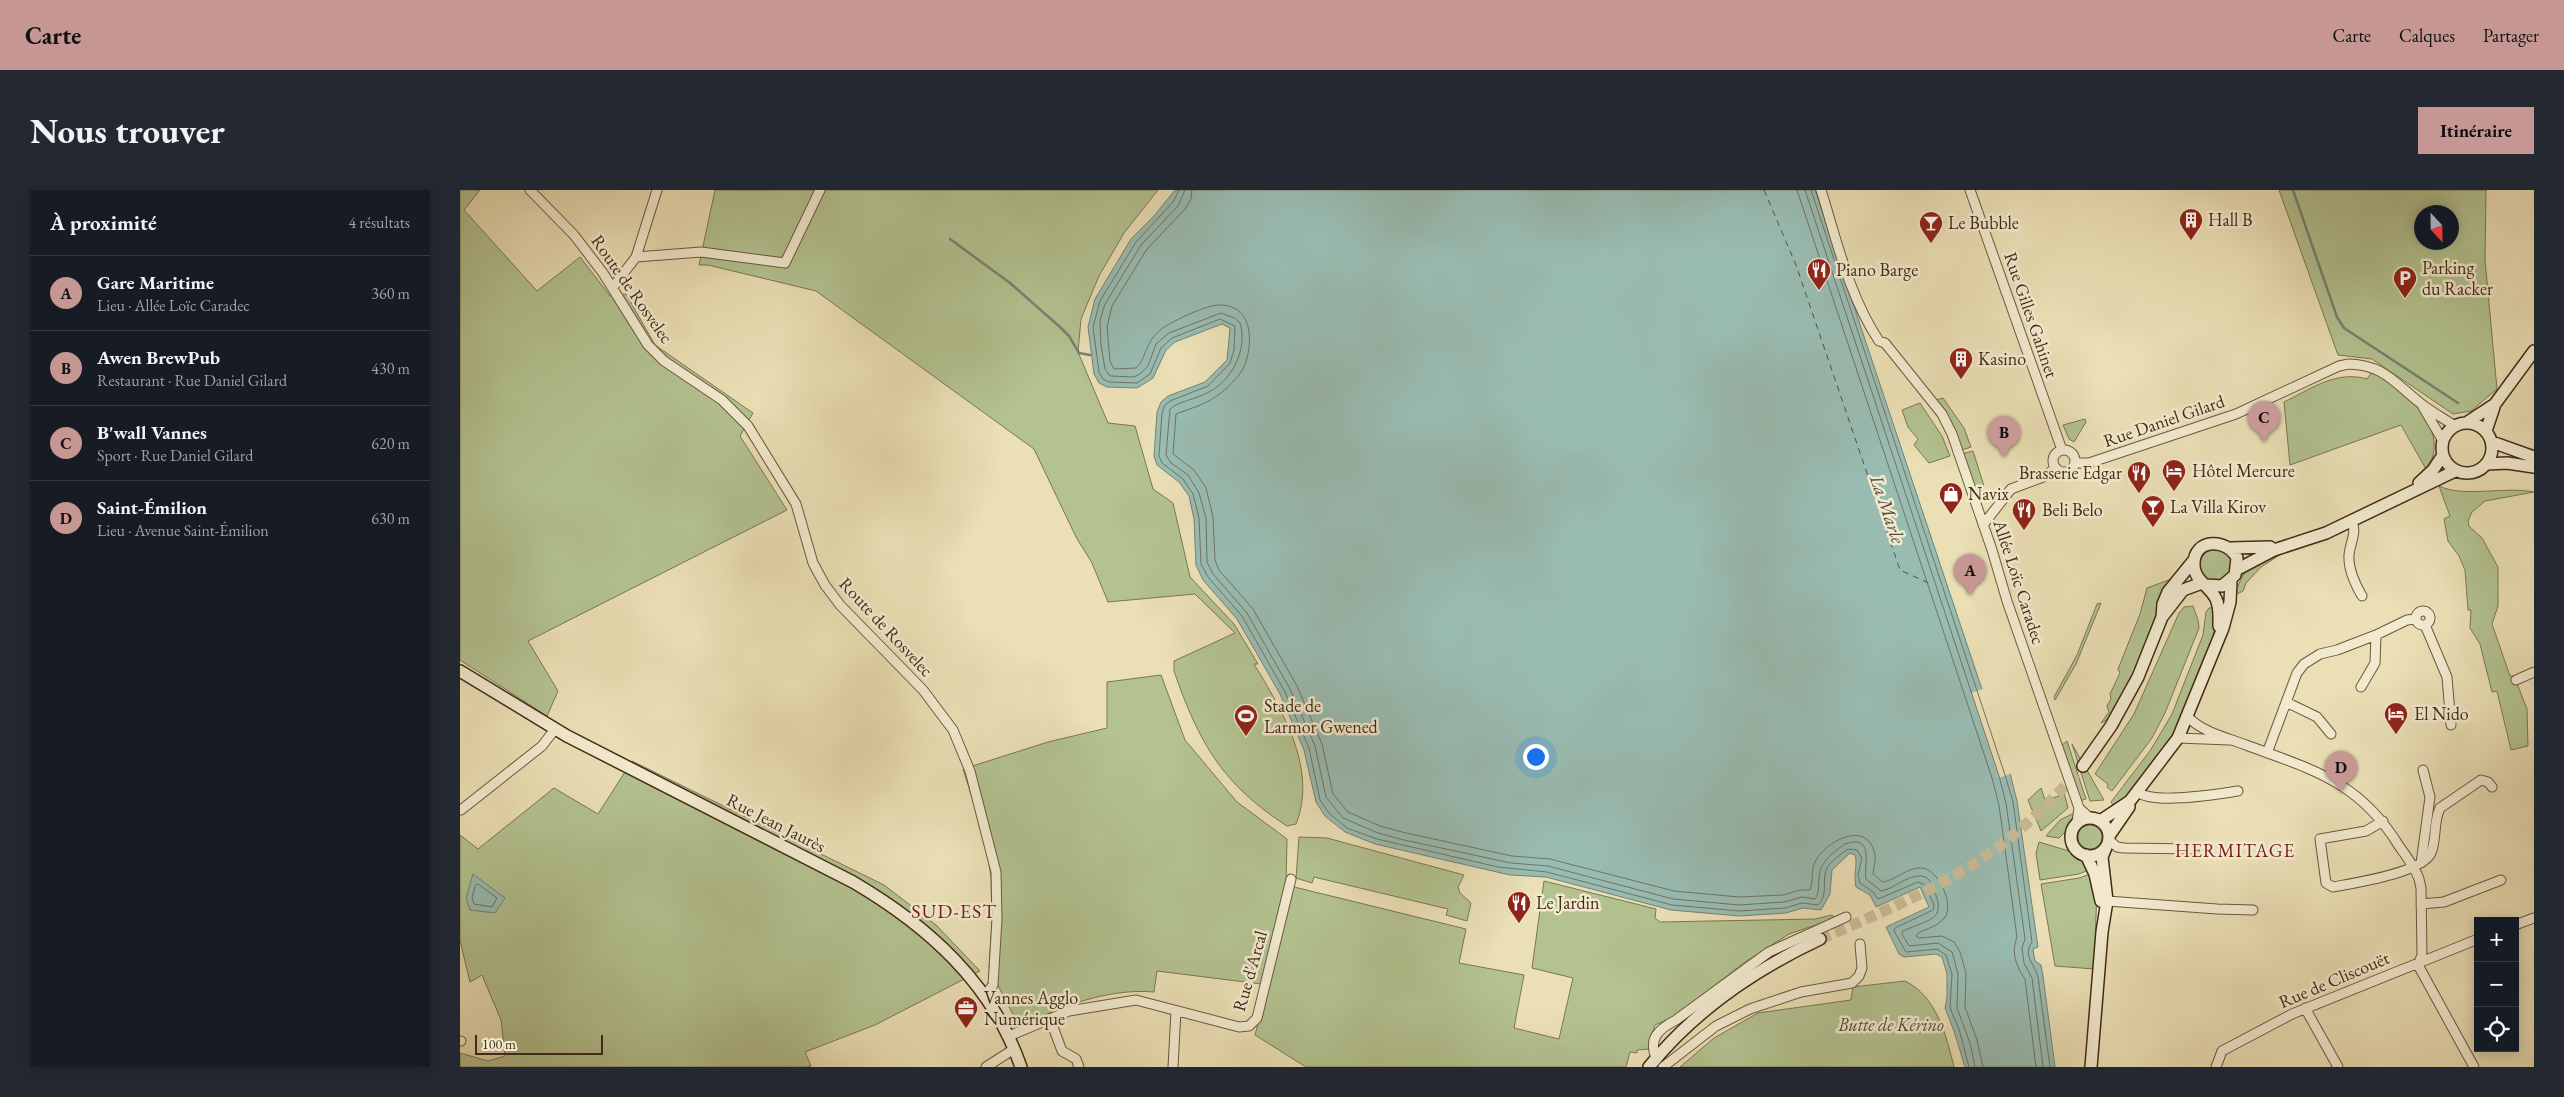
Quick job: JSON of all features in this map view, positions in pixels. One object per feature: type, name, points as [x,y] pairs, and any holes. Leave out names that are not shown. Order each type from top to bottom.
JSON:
[{"type":"main road","points":[[2486,431],[2495,404],[2534,351]]},
{"type":"main road","points":[[2411,491],[2433,470],[2442,455],[2443,441],[2448,432],[2495,404]]},
{"type":"main road","points":[[2460,425],[2480,426],[2486,431],[2492,442],[2492,454],[2487,464]]},
{"type":"main road","points":[[2492,442],[2534,457]]},
{"type":"main road","points":[[2442,455],[2447,464],[2456,471],[2472,473],[2487,464],[2507,463],[2534,467]]},
{"type":"main road","points":[[2238,569],[2274,550],[2302,542],[2352,521],[2456,471]]},
{"type":"main road","points":[[2162,617],[2163,604],[2168,592],[2194,560],[2196,554],[2206,545],[2219,543],[2231,548],[2270,547],[2274,550]]},
{"type":"main road","points":[[2134,797],[2095,819],[2077,822],[2071,830],[2071,840],[2078,852],[2086,855],[2098,854],[2134,797],[2178,738],[2226,621],[2232,581],[2238,569],[2237,558],[2231,548]]},
{"type":"main road","points":[[2194,560],[2195,572],[2218,604],[2220,629],[2217,642]]},
{"type":"main road","points":[[2083,766],[2127,700],[2162,617],[2183,590],[2204,584],[2216,587],[2232,581]]},
{"type":"main road","name":"Rue Jean Jaurès","points":[[460,671],[555,729],[878,897],[933,938],[985,995],[1008,1036],[1021,1067]]},
{"type":"main road","points":[[2091,1067],[2102,932],[2107,900],[2102,857],[2108,840],[2106,827],[2095,819]]},
{"type":"main road","points":[[2086,855],[2099,885],[2102,932]]},
{"type":"main road","points":[[1656,1064],[1703,1013],[1769,965],[1820,940]]},
{"type":"street","name":"Route de Rosvelec","points":[[530,190],[579,241],[613,286],[648,345],[664,361],[722,400],[748,426],[796,504],[813,563],[825,585],[840,605],[934,703],[960,743],[970,771],[996,872],[997,919],[993,986],[985,995]]},
{"type":"street","points":[[613,286],[636,257],[658,190]]},
{"type":"street","points":[[636,257],[701,252],[785,264],[820,190]]},
{"type":"street","name":"Allée Loïc Caradec","points":[[1820,190],[1858,302],[1879,341],[1885,343],[1942,414],[1958,449],[2006,601],[2079,808],[2077,822]]},
{"type":"street","name":"Rue Gilles Gahinet","points":[[1970,190],[2062,450]]},
{"type":"street","name":"Rue Daniel Gilard","points":[[2075,462],[2095,461],[2236,414],[2339,366],[2349,364],[2363,364],[2387,374],[2420,403],[2460,425]]},
{"type":"street","name":"Rue Daniel Gilard","points":[[2420,403],[2443,441]]},
{"type":"street","points":[[2062,450],[2070,452],[2075,462],[2069,470],[2062,471],[2056,468],[2054,458],[2062,450]]},
{"type":"street","points":[[1983,525],[2011,489],[2043,477],[2056,468]]},
{"type":"street","points":[[2352,521],[2355,532],[2349,563],[2356,587],[2362,596]]},
{"type":"street","points":[[2266,753],[2297,673],[2308,661],[2320,654],[2328,653],[2376,635],[2407,620],[2416,619],[2418,624],[2425,625],[2447,677],[2452,725]]},
{"type":"street","points":[[2361,687],[2375,663],[2376,635]]},
{"type":"street","points":[[2516,680],[2534,672]]},
{"type":"street","points":[[2286,702],[2317,717],[2331,734]]},
{"type":"street","points":[[2188,717],[2199,725],[2229,740],[2336,781],[2353,792],[2383,822],[2412,867],[2421,888],[2422,956],[2418,966],[2474,1067]]},
{"type":"street","points":[[461,810],[542,746],[555,729]]},
{"type":"street","points":[[2178,738],[2229,740]]},
{"type":"street","points":[[2421,863],[2430,797],[2423,770]]},
{"type":"street","points":[[2383,822],[2366,831],[2320,839],[2326,883],[2333,887],[2393,875],[2421,863],[2432,852],[2440,808],[2481,780],[2488,782],[2492,787]]},
{"type":"street","points":[[2134,797],[2189,798],[2238,791]]},
{"type":"street","name":"Allée Loïc Caradec","points":[[2079,808],[2095,819]]},
{"type":"street","points":[[2108,840],[2118,847],[2124,848],[2194,848]]},
{"type":"street","name":"Rue d'Arcal","points":[[1008,1036],[1082,1008],[1136,1000],[1151,1002],[1176,1011],[1239,1027],[1249,1026],[1257,1018],[1291,879]]},
{"type":"street","points":[[2421,904],[2444,902],[2501,880]]},
{"type":"street","points":[[2107,900],[2217,910],[2253,910]]},
{"type":"street","points":[[1846,917],[1769,952],[1676,1020],[1661,1028],[1655,1036],[1656,1064],[1716,1026],[1750,1009],[1801,992],[1852,983],[1859,976],[1862,968],[1860,944]]},
{"type":"street","points":[[2519,924],[2534,918]]},
{"type":"street","name":"Rue de Cliscouët","points":[[2216,1067],[2219,1055],[2227,1048],[2305,1008],[2474,941]]},
{"type":"street","points":[[2305,1008],[2338,1067]]},
{"type":"street","points":[[1173,1067],[1176,1011]]},
{"type":"street","points":[[1050,1019],[1062,1051],[1076,1059],[1079,1067]]},
{"type":"street","points":[[986,1067],[1014,1049]]},
{"type":"green space","points":[[460,190],[480,190],[464,210],[537,291],[580,257],[610,296],[626,294],[655,345],[753,413],[740,436],[787,510],[528,641],[558,691],[547,716],[460,660]]},
{"type":"green space","points":[[715,190],[1158,190],[1124,233],[1099,276],[1081,319],[1078,352],[1108,423],[1135,426],[1153,489],[1173,503],[1190,577],[1234,624],[1258,664],[1254,664],[1285,720],[1300,761],[1303,782],[1302,803],[1296,824],[1287,826],[1245,794],[1229,777],[1204,741],[1193,720],[1174,671],[1174,661],[1235,633],[1195,594],[1108,602],[1092,563],[1076,537],[1034,449],[816,291],[708,265],[699,265]]},
{"type":"green space","points":[[2279,190],[2486,190],[2485,260],[2497,389],[2471,411],[2453,414],[2372,359],[2338,355]]},
{"type":"green space","points":[[2372,372],[2385,379],[2411,400],[2430,426],[2434,440],[2433,455],[2426,469],[2401,425],[2290,465],[2284,402],[2324,382],[2345,377],[2367,379]]},
{"type":"green space","points":[[1943,398],[1964,428],[1971,447],[1962,450],[1957,435],[1936,400]]},
{"type":"green space","points":[[1920,403],[1942,436],[1950,456],[1929,463],[1914,445],[1918,439],[1908,427],[1902,410]]},
{"type":"green space","points":[[2085,419],[2086,422],[2074,442],[2069,439],[2063,425]]},
{"type":"green space","points":[[1973,451],[1984,486],[1973,490],[1962,454]]},
{"type":"green space","points":[[2439,486],[2472,492],[2510,490],[2534,492],[2485,501],[2472,512],[2468,521],[2469,526],[2482,538],[2498,567],[2498,606],[2492,624],[2510,676],[2514,676],[2527,709],[2528,746],[2511,750],[2497,691],[2492,692],[2480,644],[2470,628],[2471,610],[2468,610],[2465,570],[2459,556],[2448,541],[2444,519],[2450,516]]},
{"type":"green space","points":[[2216,549],[2222,550],[2227,554],[2231,559],[2231,571],[2227,576],[2222,580],[2216,581],[2210,580],[2205,576],[2201,571],[2200,565],[2201,559],[2205,554],[2210,550]]},
{"type":"green space","points":[[2286,551],[2261,567],[2246,583],[2243,591],[2233,596],[2246,569]]},
{"type":"green space","points":[[2174,578],[2157,611],[2122,700],[2112,715],[2101,723],[2109,712],[2107,706],[2111,699],[2110,694],[2120,673],[2118,669],[2140,614],[2147,588]]},
{"type":"green space","points":[[2101,603],[2076,664],[2055,700],[2054,697],[2077,655],[2097,604]]},
{"type":"green space","points":[[2193,606],[2199,628],[2165,713],[2152,738],[2112,791],[2107,787],[2108,784],[2095,774],[2134,714],[2179,613],[2184,607]]},
{"type":"green space","points":[[2215,607],[2217,621],[2212,639],[2175,734],[2116,809],[2111,802],[2150,751],[2172,714],[2203,635],[2206,612],[2209,608]]},
{"type":"green space","points":[[1161,675],[1185,740],[1237,802],[1287,839],[1286,885],[1466,929],[1459,963],[1524,975],[1514,1028],[1559,1039],[1573,978],[1532,968],[1544,881],[1656,909],[1655,918],[1660,922],[1815,919],[1832,915],[1836,918],[1789,934],[1745,962],[1675,1016],[1655,1025],[1649,1042],[1650,1049],[1637,1050],[1637,1053],[1630,1052],[1626,1067],[1306,1067],[1255,1035],[1267,989],[1261,984],[1157,971],[1154,992],[1119,993],[1085,1000],[1019,1026],[989,968],[992,921],[991,877],[985,838],[963,769],[1048,742],[1107,728],[1107,682]]},
{"type":"green space","points":[[2067,741],[2086,799],[2080,801],[2061,746]]},
{"type":"green space","points":[[2072,744],[2104,800],[2090,801]]},
{"type":"green space","points":[[632,761],[884,885],[936,925],[980,971],[875,1025],[805,1052],[811,1066],[807,1067],[460,1067],[460,1053],[488,1061],[505,1056],[501,1020],[482,975],[470,982],[460,941],[460,835],[478,849],[554,788],[598,814]]},
{"type":"green space","points":[[2062,785],[2068,808],[2041,831],[2028,800],[2041,788],[2045,800],[2059,796],[2056,788]]},
{"type":"green space","points":[[2074,813],[2070,827],[2059,838],[2046,836],[2060,820]]},
{"type":"green space","points":[[2090,825],[2099,828],[2102,837],[2099,846],[2090,849],[2081,846],[2078,837],[2081,828]]},
{"type":"green space","points":[[1299,837],[1327,838],[1464,875],[1458,887],[1460,893],[1471,903],[1467,921],[1446,915],[1448,909],[1314,877],[1312,883],[1296,878]]},
{"type":"green space","points":[[2039,842],[2069,851],[2091,869],[2079,874],[2040,880],[2036,853]]},
{"type":"green space","points":[[2093,873],[2097,890],[2094,969],[2055,966],[2041,884],[2079,878]]},
{"type":"green space","name":"Butte de Kérino","points":[[1905,981],[1916,988],[1932,1007],[1943,1030],[1954,1067],[1680,1067],[1714,1038],[1758,1013],[1851,1000],[1853,987]]},
{"type":"water","name":"La Marle","points":[[1175,190],[1815,190],[2010,773],[2017,801],[2038,947],[2033,949],[2035,961],[2041,965],[2055,1067],[1965,1067],[1945,1008],[1947,974],[1942,957],[1936,954],[1904,957],[1899,954],[1886,927],[1929,907],[1920,887],[1876,907],[1870,895],[1856,887],[1856,858],[1855,855],[1850,853],[1832,870],[1830,894],[1821,910],[1803,908],[1786,913],[1739,916],[1671,910],[1546,877],[1510,875],[1375,844],[1345,832],[1325,816],[1316,802],[1304,750],[1280,694],[1237,619],[1203,580],[1196,565],[1194,519],[1189,496],[1179,482],[1157,465],[1154,456],[1157,412],[1161,402],[1168,396],[1205,382],[1227,360],[1230,328],[1222,324],[1175,342],[1166,350],[1153,378],[1137,388],[1107,387],[1099,383],[1094,374],[1088,327],[1095,299],[1131,239],[1154,216]]},
{"type":"water","points":[[473,874],[505,898],[495,913],[470,910],[466,898]]},
{"type":"pier","points":[[1986,688],[2012,773],[1999,778],[1971,693]]},
{"type":"waterway","points":[[2293,190],[2337,317],[2344,328],[2458,403]]},
{"type":"waterway","points":[[950,239],[1010,283],[1060,327],[1069,336],[1079,353],[1090,355]]},
{"type":"ferry route","points":[[1764,190],[1796,265],[1900,570],[1933,585]]},
{"type":"tunnel","points":[[1820,939],[1919,895],[1975,863],[2005,842],[2032,818],[2083,766]]},
{"type":"place","name":"Hall B","points":[[2191,241]]},
{"type":"place","name":"Le Bubble","points":[[1931,244]]},
{"type":"place","name":"Piano Barge","points":[[1819,291]]},
{"type":"place","name":"Parking du Racker","points":[[2405,299]]},
{"type":"place","name":"Kasino","points":[[1961,380]]},
{"type":"place","name":"B'wall Vannes","points":[[2264,442]]},
{"type":"place","name":"Awen BrewPub","points":[[2004,457]]},
{"type":"place","name":"Hôtel Mercure","points":[[2174,492]]},
{"type":"place","name":"Brasserie Edgar","points":[[2139,494]]},
{"type":"place","name":"Navix","points":[[1951,515]]},
{"type":"place","name":"La Villa Kirov","points":[[2153,528]]},
{"type":"place","name":"Beli Belo","points":[[2024,531]]},
{"type":"place","name":"Gare Maritime","points":[[1970,595]]},
{"type":"place","name":"El Nido","points":[[2396,735]]},
{"type":"place","name":"Stade de Larmor Gwened","points":[[1246,737]]},
{"type":"place","name":"Saint-Émilion","points":[[2341,792]]},
{"type":"place","name":"Le Jardin","points":[[1519,924]]},
{"type":"place","name":"Vannes Agglo Numérique","points":[[966,1029]]},
{"type":"district","name":"HERMITAGE","points":[[2235,850]]},
{"type":"district","name":"SUD-EST","points":[[954,911]]}]
